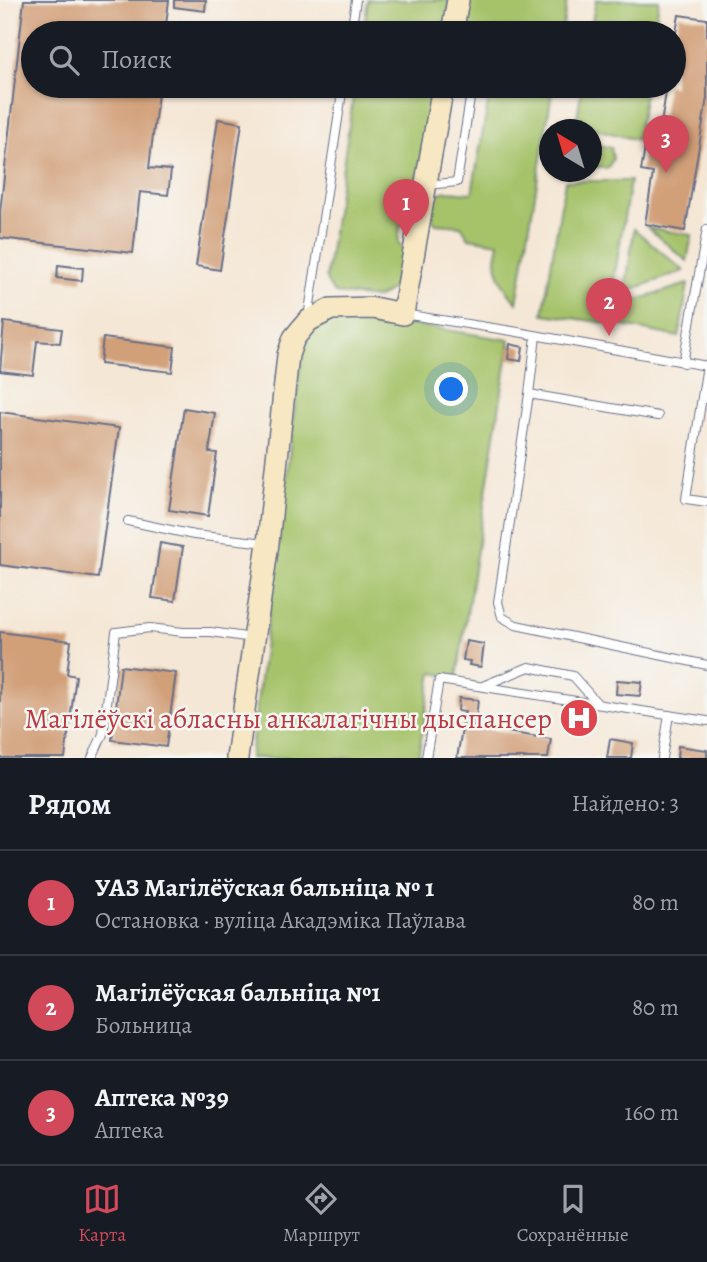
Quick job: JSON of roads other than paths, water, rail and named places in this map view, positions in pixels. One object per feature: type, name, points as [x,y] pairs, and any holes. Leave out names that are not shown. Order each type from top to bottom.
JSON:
[{"type":"main road","points":[[455,21],[458,0]]},
{"type":"main road","points":[[237,758],[268,543],[288,355],[294,338],[308,321],[331,309],[373,308],[403,314],[441,98]]},
{"type":"lane","points":[[353,21],[356,0]]},
{"type":"lane","points":[[308,321],[341,98]]},
{"type":"lane","points":[[424,186],[457,182],[470,98]]},
{"type":"lane","points":[[683,363],[707,229]]},
{"type":"lane","points":[[696,286],[707,289]]},
{"type":"lane","points":[[403,314],[707,366],[686,499],[707,502]]},
{"type":"lane","points":[[536,336],[498,603],[502,617],[516,625],[707,666]]},
{"type":"lane","points":[[529,394],[658,416]]},
{"type":"lane","points":[[128,521],[194,535],[268,543]]},
{"type":"lane","points":[[92,758],[103,734],[116,632],[150,628],[254,638]]},
{"type":"lane","points":[[482,686],[529,667],[573,676],[597,703]]},
{"type":"lane","points":[[426,758],[439,680],[707,721]]},
{"type":"lane","points":[[662,758],[669,715]]},
{"type":"place","name":"Аптека №39","points":[[666,173]]},
{"type":"place","name":"УАЗ Магілёўская бальніца № 1","points":[[406,237]]},
{"type":"place","name":"Магілёўская бальніца №1","points":[[609,336]]},
{"type":"place","name":"Магілёўскі абласны анкалагічны дыспансер","points":[[579,718]]}]
